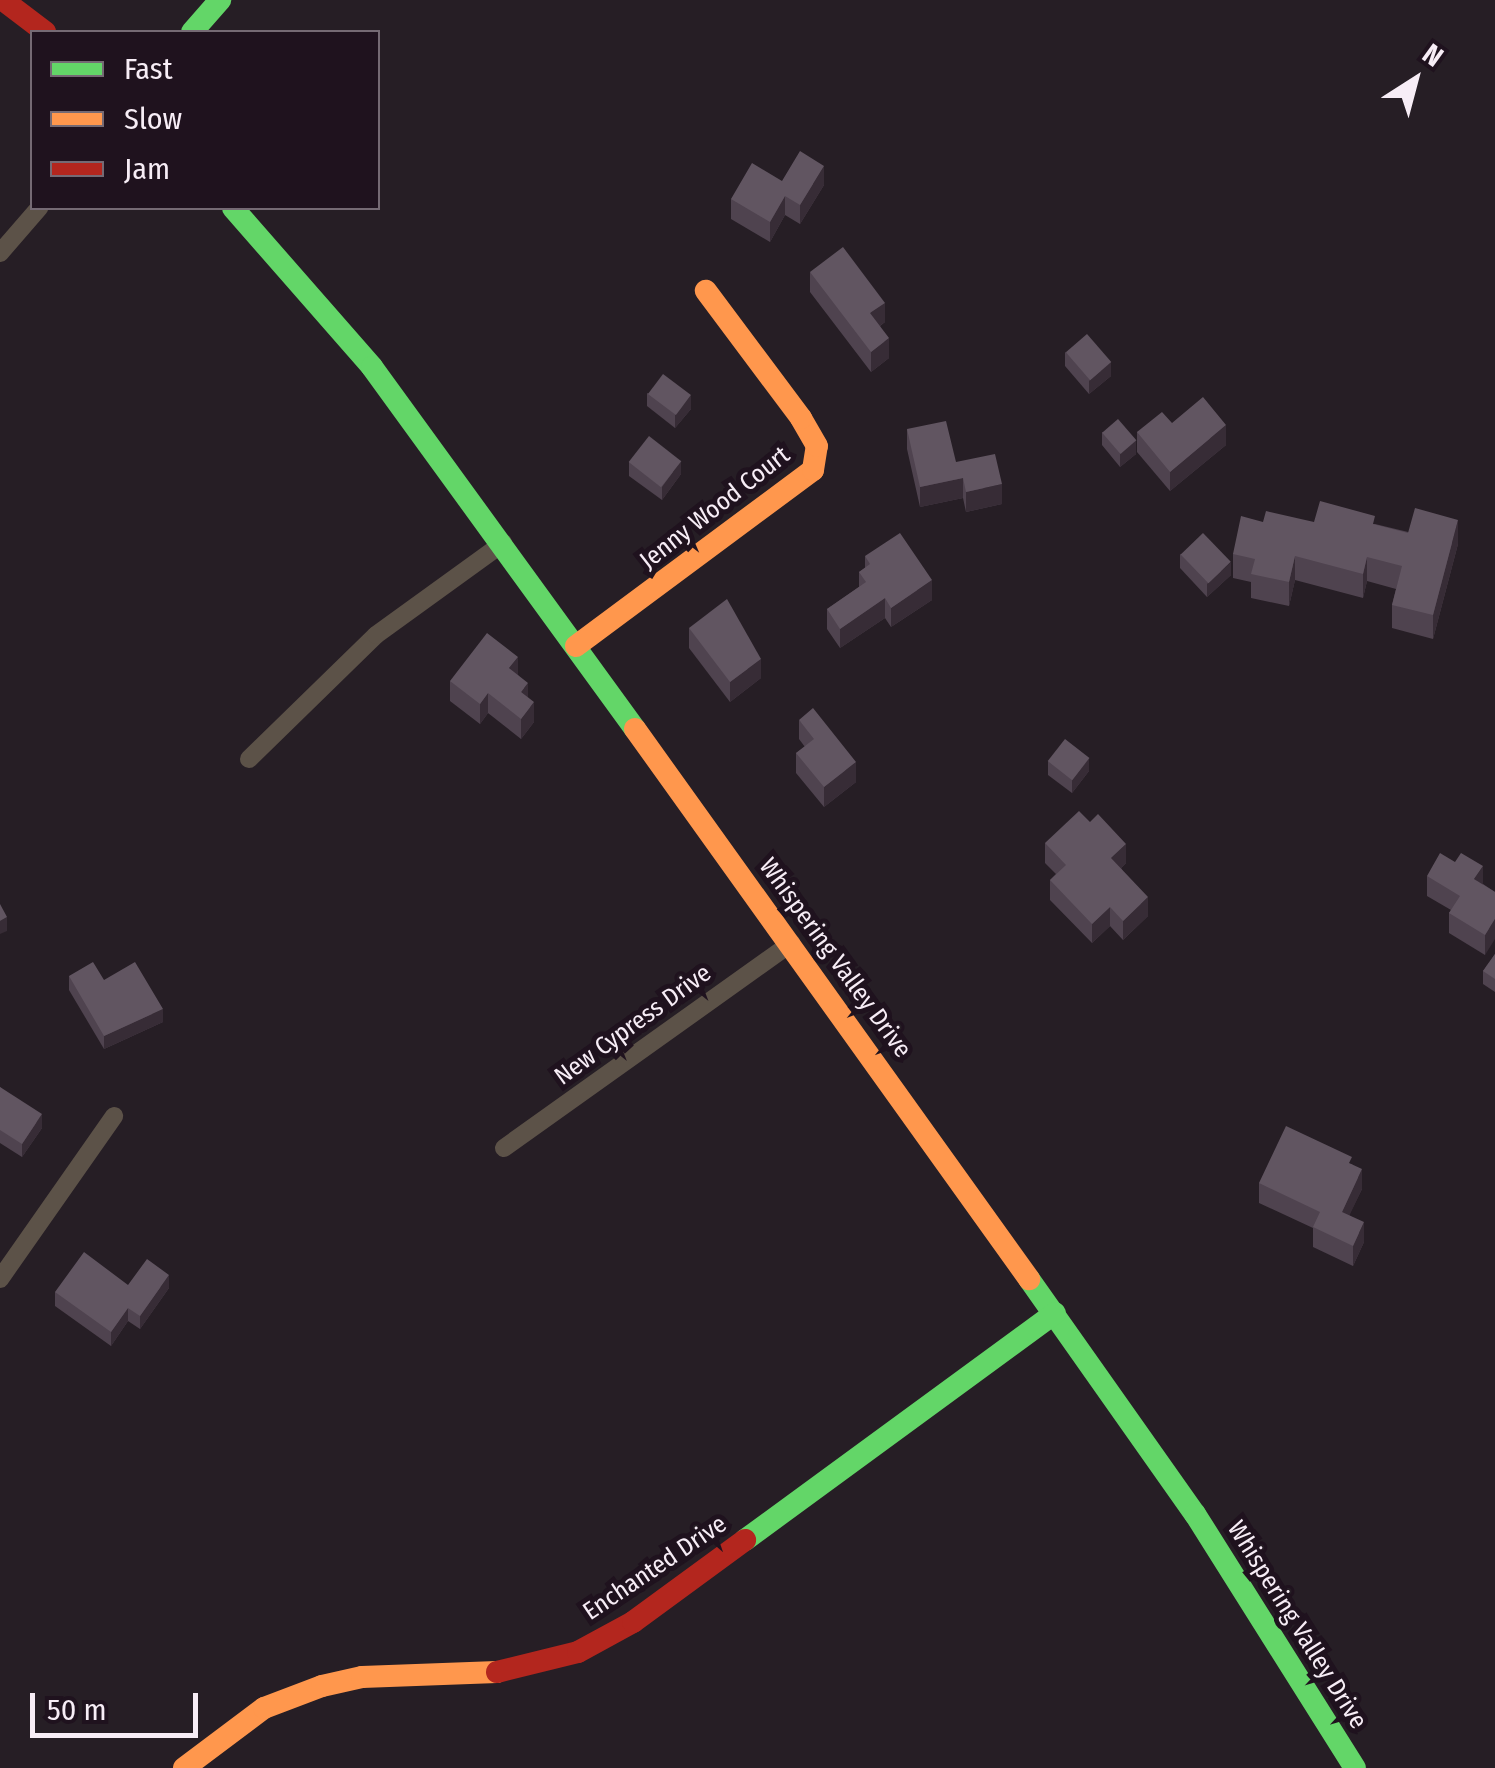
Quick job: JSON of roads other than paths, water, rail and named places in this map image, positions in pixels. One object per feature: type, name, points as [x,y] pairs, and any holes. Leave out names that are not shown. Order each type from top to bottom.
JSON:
[{"type":"street","points":[[3,0],[42,30]]},
{"type":"street","points":[[194,30],[220,0]]},
{"type":"street","points":[[0,253],[38,210]]},
{"type":"street","name":"Whispering Valley Drive","points":[[235,210],[372,366],[791,943],[1194,1514],[1356,1768]]},
{"type":"street","name":"Jenny Wood Court","points":[[576,646],[813,470],[817,446],[801,418],[706,291]]},
{"type":"street","points":[[249,758],[376,636],[502,543]]},
{"type":"street","name":"New Cypress Drive","points":[[504,1148],[791,943]]},
{"type":"street","points":[[0,1278],[114,1116]]},
{"type":"street","name":"Enchanted Drive","points":[[184,1768],[264,1708],[322,1686],[362,1677],[510,1672],[578,1652],[634,1622],[1055,1313]]}]
